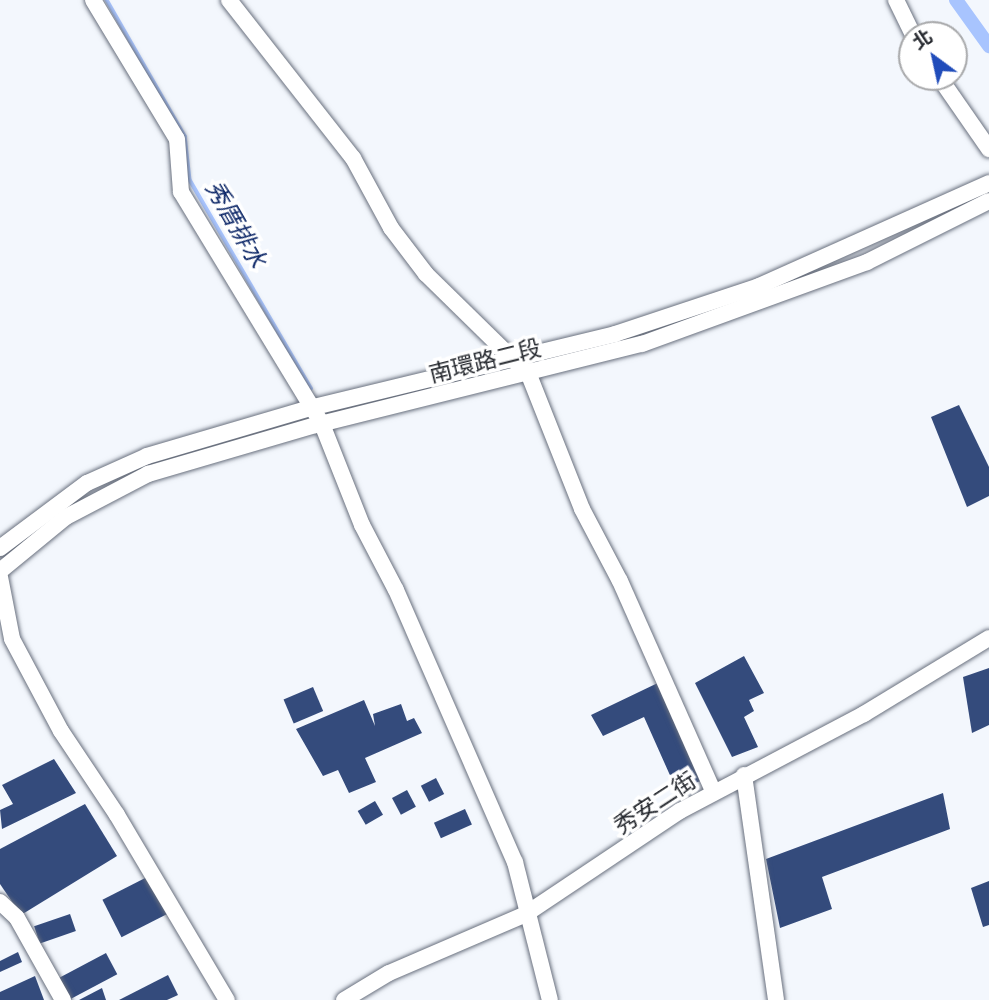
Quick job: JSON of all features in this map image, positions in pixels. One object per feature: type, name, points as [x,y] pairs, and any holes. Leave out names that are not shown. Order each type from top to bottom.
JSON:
[{"type":"street","points":[[93,0],[177,139],[181,192],[321,424],[362,525],[396,590],[515,862],[526,914],[550,1000]]},
{"type":"street","points":[[229,0],[353,158],[391,228],[426,274],[517,359],[529,375],[582,509],[620,581],[713,791]]},
{"type":"street","points":[[896,0],[906,21]]},
{"type":"street","points":[[949,91],[989,149]]},
{"type":"street","name":"南環路二段","points":[[0,548],[87,483],[147,456],[313,407],[615,334],[759,286],[989,183]]},
{"type":"street","name":"南環路二段","points":[[0,571],[66,517],[136,480],[321,424],[529,375],[642,344],[765,303],[867,262],[989,201]]},
{"type":"street","points":[[0,577],[12,639],[61,731],[117,815],[227,1000]]},
{"type":"street","name":"秀安二街","points":[[344,1000],[389,973],[526,914],[713,791],[864,714],[989,638]]},
{"type":"street","points":[[744,775],[776,1000]]},
{"type":"street","points":[[0,902],[17,918],[63,1000]]},
{"type":"building","points":[[959,405],[989,467],[989,496],[967,507],[931,417]]},
{"type":"building","points":[[744,656],[764,693],[749,700],[754,711],[744,717],[758,747],[732,757],[695,683]]},
{"type":"building","points":[[989,668],[989,725],[972,733],[963,677]]},
{"type":"building","points":[[664,680],[705,779],[677,791],[644,717],[603,736],[591,715]]},
{"type":"building","points":[[313,687],[323,711],[294,723],[284,700]]},
{"type":"building","points":[[364,700],[375,726],[373,714],[401,704],[407,721],[414,718],[422,733],[365,758],[376,782],[349,793],[338,770],[323,776],[296,729]]},
{"type":"building","points":[[54,759],[76,793],[2,829],[0,810],[13,804],[2,785]]},
{"type":"building","points":[[436,778],[444,794],[429,802],[421,786]]},
{"type":"building","points":[[407,790],[416,807],[401,815],[392,798]]},
{"type":"building","points":[[943,793],[950,829],[822,877],[832,909],[780,928],[766,859]]},
{"type":"building","points":[[375,801],[383,815],[366,825],[358,811]]},
{"type":"building","points":[[85,804],[117,856],[21,915],[0,884],[0,849]]},
{"type":"building","points":[[465,809],[472,825],[441,838],[434,823]]},
{"type":"building","points":[[155,873],[174,910],[121,937],[102,900]]},
{"type":"building","points":[[989,881],[989,925],[983,927],[971,888]]},
{"type":"building","points":[[70,914],[76,931],[40,943],[34,926]]},
{"type":"building","points":[[18,952],[22,962],[0,972],[0,961]]},
{"type":"building","points":[[106,953],[117,974],[69,1000],[57,979]]},
{"type":"building","points":[[168,975],[178,995],[167,1000],[119,1000]]},
{"type":"building","points":[[35,976],[44,1000],[0,1000],[0,992]]},
{"type":"building","points":[[102,988],[106,1000],[79,1000]]},
{"type":"waterway","name":"秀厝排水","points":[[107,0],[185,136],[190,180],[311,388]]},
{"type":"waterway","points":[[956,0],[989,46]]}]
